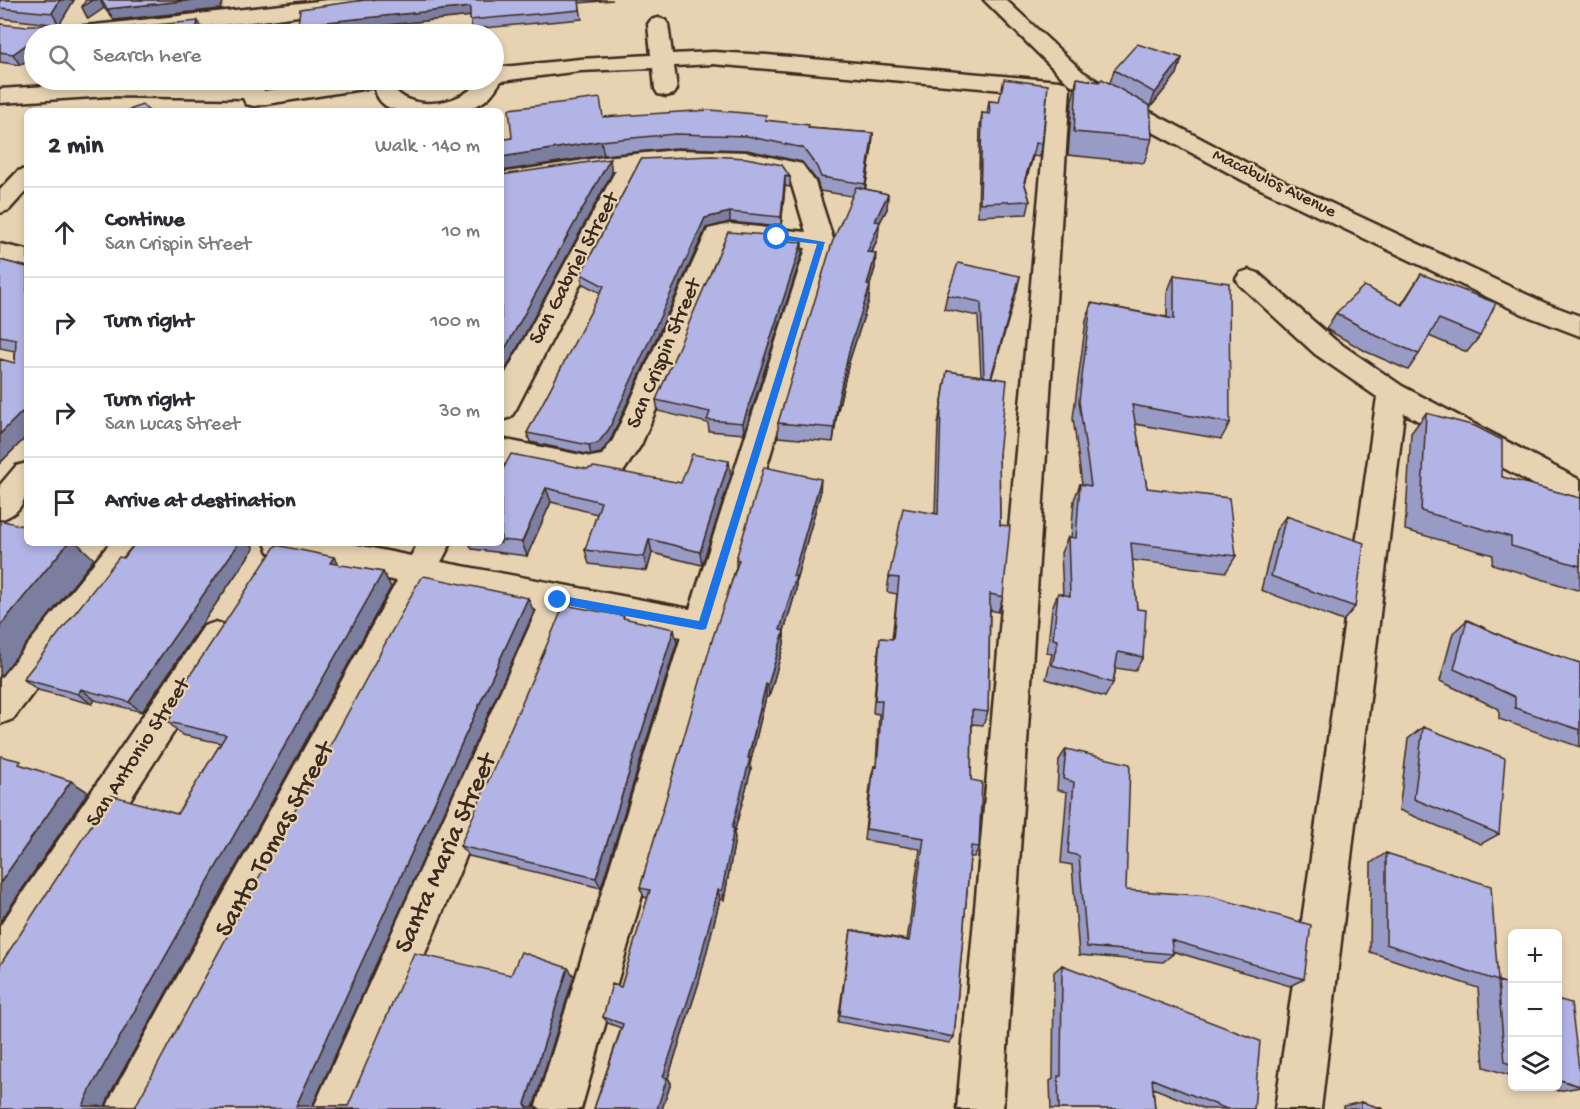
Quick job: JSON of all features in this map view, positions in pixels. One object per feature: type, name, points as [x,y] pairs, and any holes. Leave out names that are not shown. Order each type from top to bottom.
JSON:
[{"type":"street","points":[[182,0],[171,24],[263,17],[370,0]]},
{"type":"street","name":"Macabulos Avenue","points":[[994,0],[1067,82],[1120,105],[1252,176],[1535,309],[1580,327]]},
{"type":"street","points":[[658,24],[666,89]]},
{"type":"street","points":[[504,74],[662,59],[713,58],[1067,82],[980,1109]]},
{"type":"street","points":[[0,96],[93,90]]},
{"type":"street","points":[[90,108],[107,90]]},
{"type":"street","points":[[115,90],[197,101],[294,90]]},
{"type":"street","points":[[322,108],[384,90]]},
{"type":"street","points":[[389,90],[400,105],[411,108]]},
{"type":"street","points":[[432,108],[450,107],[484,90]]},
{"type":"street","points":[[504,183],[632,162],[721,156],[765,161],[795,169],[801,177],[815,216],[821,242],[702,626],[558,1109]]},
{"type":"street","name":"San Gabriel Street","points":[[504,403],[632,162]]},
{"type":"street","points":[[0,204],[24,179]]},
{"type":"street","name":"San Crispin Street","points":[[504,452],[591,469],[612,464],[626,446],[717,235],[730,232],[821,242]]},
{"type":"street","points":[[0,252],[24,257]]},
{"type":"street","points":[[1249,279],[1325,347],[1392,393],[1580,495]]},
{"type":"street","points":[[1298,1109],[1392,393]]},
{"type":"street","points":[[0,707],[127,546]]},
{"type":"street","points":[[273,553],[429,557],[558,600],[702,626]]},
{"type":"street","name":"Santo Tomas Street","points":[[129,1109],[429,557]]},
{"type":"street","name":"Santa Maria Street","points":[[336,1109],[558,600]]},
{"type":"street","name":"San Antonio Street","points":[[0,963],[232,613]]},
{"type":"building","points":[[0,0],[60,0],[52,13],[0,8]]},
{"type":"building","points":[[101,0],[193,0],[107,9]]},
{"type":"building","points":[[365,0],[579,0],[580,10],[470,20],[470,7],[298,24],[300,9]]},
{"type":"building","points":[[198,21],[197,24],[165,24]]},
{"type":"building","points":[[0,24],[24,27],[24,46],[13,54],[0,52]]},
{"type":"building","points":[[1137,44],[1182,58],[1155,93],[1114,70]]},
{"type":"building","points":[[1077,78],[1099,82],[1102,79],[1150,106],[1152,139],[1074,132]]},
{"type":"building","points":[[1004,79],[1048,85],[1042,144],[1036,143],[1024,182],[1030,201],[980,203],[982,113],[990,114],[989,101],[999,102]]},
{"type":"building","points":[[600,98],[603,117],[710,110],[766,115],[765,120],[809,125],[808,128],[873,133],[865,184],[821,177],[817,167],[803,148],[747,136],[675,134],[601,141],[504,157],[504,139],[512,138],[509,109]]},
{"type":"building","points":[[712,156],[746,158],[782,165],[790,177],[785,176],[781,217],[730,212],[705,218],[609,429],[598,443],[589,445],[527,433],[604,286],[581,274],[641,159]]},
{"type":"building","points":[[610,159],[504,351],[504,175]]},
{"type":"building","points":[[856,187],[888,194],[875,221],[880,222],[867,252],[876,253],[867,285],[870,286],[850,347],[834,428],[778,423],[832,243]]},
{"type":"building","points":[[728,232],[779,236],[778,240],[802,242],[743,423],[707,420],[710,412],[656,400]]},
{"type":"building","points":[[0,260],[24,266],[24,412],[0,434],[0,359],[15,363],[16,339],[0,336]]},
{"type":"building","points":[[958,263],[1020,276],[991,377],[984,377],[981,302],[947,295]]},
{"type":"building","points":[[1421,274],[1496,303],[1480,336],[1439,319],[1419,354],[1377,336],[1336,313],[1364,286],[1402,305]]},
{"type":"building","points":[[1174,275],[1229,283],[1230,423],[1132,405],[1147,488],[1229,498],[1236,556],[1131,543],[1137,609],[1146,610],[1143,657],[1118,652],[1113,683],[1052,665],[1058,640],[1053,639],[1058,593],[1070,596],[1068,537],[1076,538],[1080,484],[1091,486],[1079,401],[1091,303],[1174,319]]},
{"type":"building","points":[[947,371],[1007,380],[999,454],[1000,525],[1010,526],[1003,597],[990,594],[988,712],[972,710],[971,780],[982,782],[979,847],[971,846],[954,1037],[840,1015],[851,930],[909,941],[924,838],[866,829],[874,766],[877,767],[882,700],[875,700],[880,638],[893,639],[899,578],[889,577],[903,508],[938,514],[941,408]]},
{"type":"building","points":[[1426,413],[1475,426],[1502,440],[1502,477],[1580,498],[1580,566],[1511,546],[1511,537],[1421,511]]},
{"type":"building","points":[[511,454],[587,469],[594,467],[681,483],[692,454],[729,461],[700,552],[649,539],[644,557],[585,550],[601,502],[546,488],[522,542],[504,540],[504,467]]},
{"type":"building","points":[[764,467],[821,479],[793,576],[796,576],[780,630],[784,631],[768,685],[766,684],[748,758],[750,758],[732,828],[734,828],[722,890],[718,890],[696,975],[663,1077],[667,1078],[657,1109],[594,1109],[623,1024],[603,1017],[612,984],[621,987],[650,890],[640,888],[713,637],[739,560],[736,559]]},
{"type":"building","points":[[1286,516],[1364,543],[1355,607],[1271,576]]},
{"type":"building","points":[[0,520],[24,526],[24,546],[66,546],[0,626]]},
{"type":"building","points":[[133,546],[237,546],[129,702],[81,689],[78,694],[23,679],[119,557],[124,558]]},
{"type":"building","points":[[275,546],[334,557],[330,563],[383,572],[91,1088],[83,1106],[135,1107],[420,579],[424,576],[528,598],[296,1106],[348,1106],[414,953],[511,975],[521,952],[568,968],[525,1104],[527,1107],[537,1107],[536,1109],[0,1109],[0,965],[111,795],[177,814],[226,735],[168,722],[174,712],[167,710]]},
{"type":"building","points":[[564,605],[624,616],[623,618],[674,629],[596,878],[460,846]]},
{"type":"building","points":[[1467,620],[1515,642],[1580,663],[1580,730],[1515,708],[1515,697],[1454,669]]},
{"type":"building","points":[[1423,727],[1505,758],[1499,834],[1414,799]]},
{"type":"building","points":[[1066,749],[1130,764],[1126,890],[1210,896],[1311,925],[1304,979],[1171,940],[1173,954],[1087,947],[1079,856],[1068,853],[1074,782],[1063,779]]},
{"type":"building","points":[[0,756],[21,761],[19,764],[71,781],[0,883]]},
{"type":"building","points":[[1386,853],[1491,886],[1498,981],[1386,944]]},
{"type":"building","points":[[1062,965],[1260,1041],[1254,1109],[1227,1109],[1152,1079],[1155,1109],[1059,1109]]},
{"type":"building","points":[[1498,981],[1508,984],[1508,1063],[1505,1062]]},
{"type":"building","points":[[1562,1000],[1571,1003],[1580,1086],[1562,1081]]},
{"type":"building","points":[[1361,1102],[1384,1109],[1361,1109]]},
{"type":"route","points":[[558,600],[702,626],[821,242],[777,237]]}]
